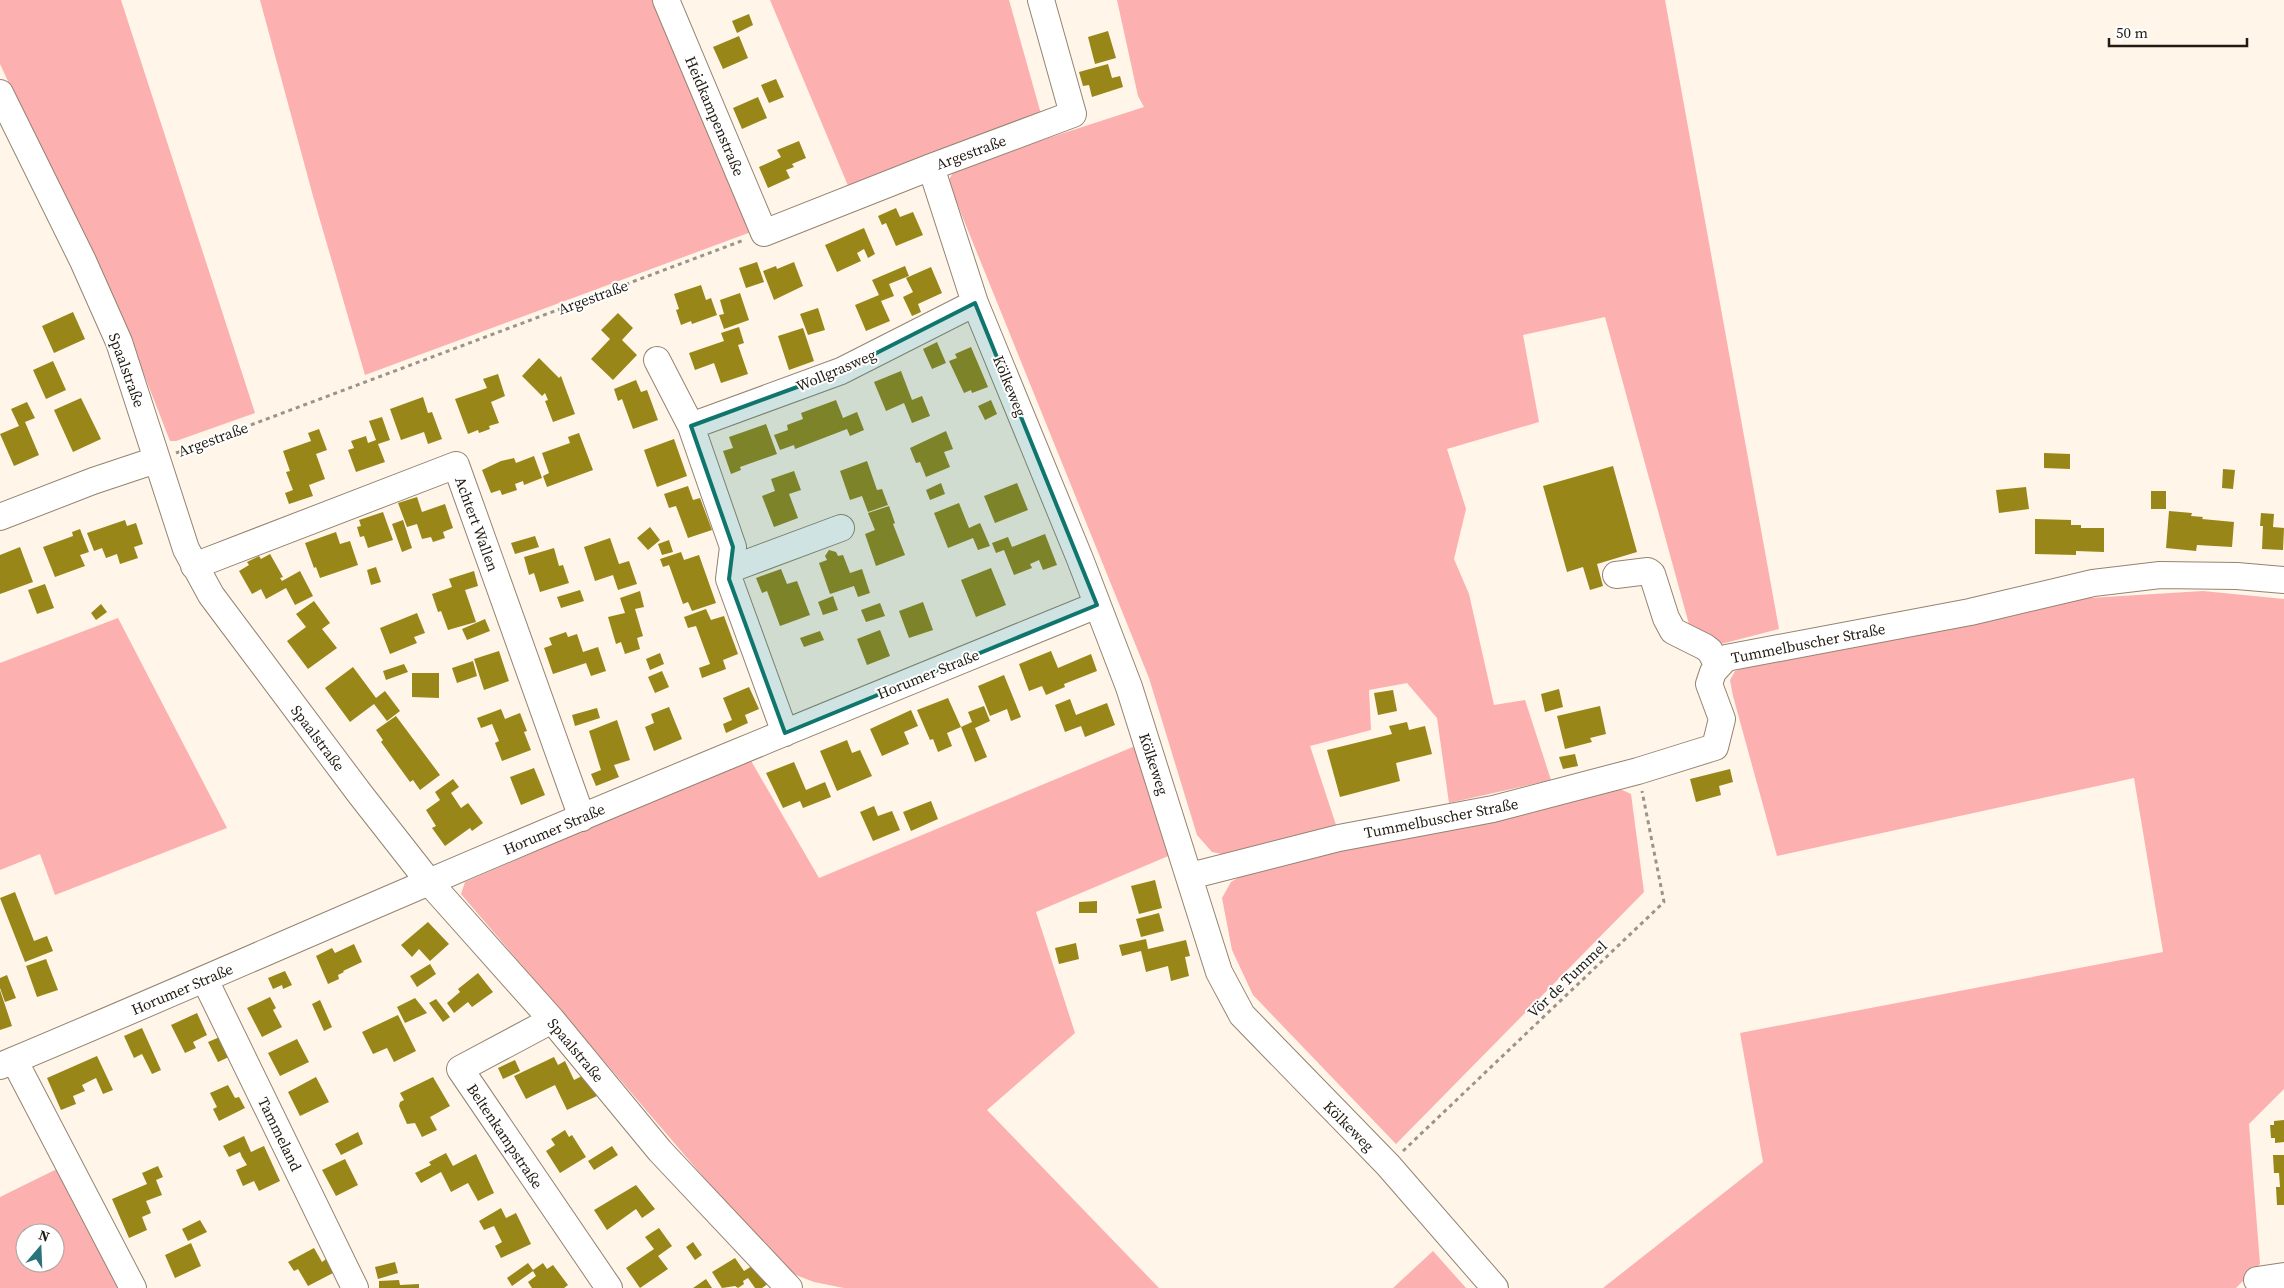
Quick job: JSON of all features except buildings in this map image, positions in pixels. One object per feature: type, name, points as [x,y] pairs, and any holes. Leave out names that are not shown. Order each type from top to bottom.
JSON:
[{"type":"street","name":"Heidkampenstraße","points":[[666,0],[764,232]]},
{"type":"street","name":"Argestraße","points":[[764,232],[1073,114],[1041,0]]},
{"type":"street","name":"Spaalstraße","points":[[0,93],[83,262],[119,342],[140,403],[156,460],[194,566],[210,595],[429,882],[552,1020],[660,1151],[789,1288]]},
{"type":"street","name":"Kölkeweg","points":[[931,167],[975,302],[1129,687],[1219,972],[1242,1016],[1388,1165],[1495,1288]]},
{"type":"street","name":"Wollgrasweg","points":[[691,426],[841,371],[975,302]]},
{"type":"street","points":[[657,360],[691,426],[733,547],[729,579],[785,733]]},
{"type":"street","points":[[0,517],[93,481],[156,460]]},
{"type":"street","name":"Achtert Wallen","points":[[194,566],[456,465],[582,818]]},
{"type":"street","points":[[731,569],[841,528]]},
{"type":"street","points":[[1616,575],[1648,571],[1652,574],[1666,618],[1673,631],[1705,647],[1710,651],[1718,666]]},
{"type":"street","name":"Tummelbuscher Straße","points":[[1190,876],[1339,838],[1493,809],[1638,771],[1715,747],[1722,719],[1708,684],[1713,672],[1726,658],[1970,612],[2093,583],[2160,575],[2237,576],[2284,580]]},
{"type":"street","name":"Horumer Straße","points":[[133,1288],[7,1063],[205,980],[429,882],[1097,605]]},
{"type":"street","name":"Tammeland","points":[[205,980],[355,1288]]},
{"type":"street","name":"Beltenkampstraße","points":[[552,1020],[460,1070],[609,1288]]},
{"type":"street","points":[[2257,1280],[2284,1276]]},
{"type":"path","name":"Argestraße","points":[[156,460],[764,232]]},
{"type":"path","name":"Vör de Tummel","points":[[1388,1165],[1664,902],[1638,771]]},
{"type":"highlighted area","points":[[975,303],[1097,605],[785,733],[729,579],[733,547],[691,426],[841,371]]},
{"type":"shaded area","points":[[0,0],[121,0],[255,413],[176,441],[170,441],[140,364],[0,64]]},
{"type":"shaded area","points":[[260,0],[656,0],[751,232],[365,375],[313,196]]},
{"type":"shaded area","points":[[770,0],[1009,0],[1041,114],[849,188]]},
{"type":"shaded area","points":[[1117,0],[1665,0],[1779,629],[1717,645],[1690,628],[1605,317],[1523,335],[1539,422],[1447,449],[1466,509],[1454,559],[1469,594],[1494,705],[1525,700],[1551,780],[1449,803],[1437,718],[1407,683],[1369,690],[1371,730],[1310,746],[1337,828],[1227,855],[1212,852],[1197,835],[1149,678],[948,181],[956,168],[1144,107],[1138,96]]},
{"type":"shaded area","points":[[2203,591],[2284,599],[2284,1089],[2249,1124],[2260,1264],[2236,1288],[1603,1288],[1763,1162],[1740,1033],[2163,952],[2134,778],[1777,856],[1733,696],[1730,680],[1735,671],[1754,665],[2057,600]]},
{"type":"shaded area","points":[[118,618],[227,828],[55,895],[40,854],[0,870],[0,663]]},
{"type":"shaded area","points":[[1140,744],[1173,854],[1036,912],[1075,1033],[987,1110],[1159,1288],[844,1288],[814,1282],[783,1270],[461,894],[465,882],[750,759],[819,878]]},
{"type":"shaded area","points":[[1620,789],[1631,794],[1644,892],[1396,1144],[1253,995],[1232,950],[1222,898],[1231,882],[1248,872]]},
{"type":"shaded area","points":[[61,1167],[122,1288],[0,1288],[0,1197]]},
{"type":"shaded area","points":[[1433,1251],[1466,1288],[1393,1288]]}]
